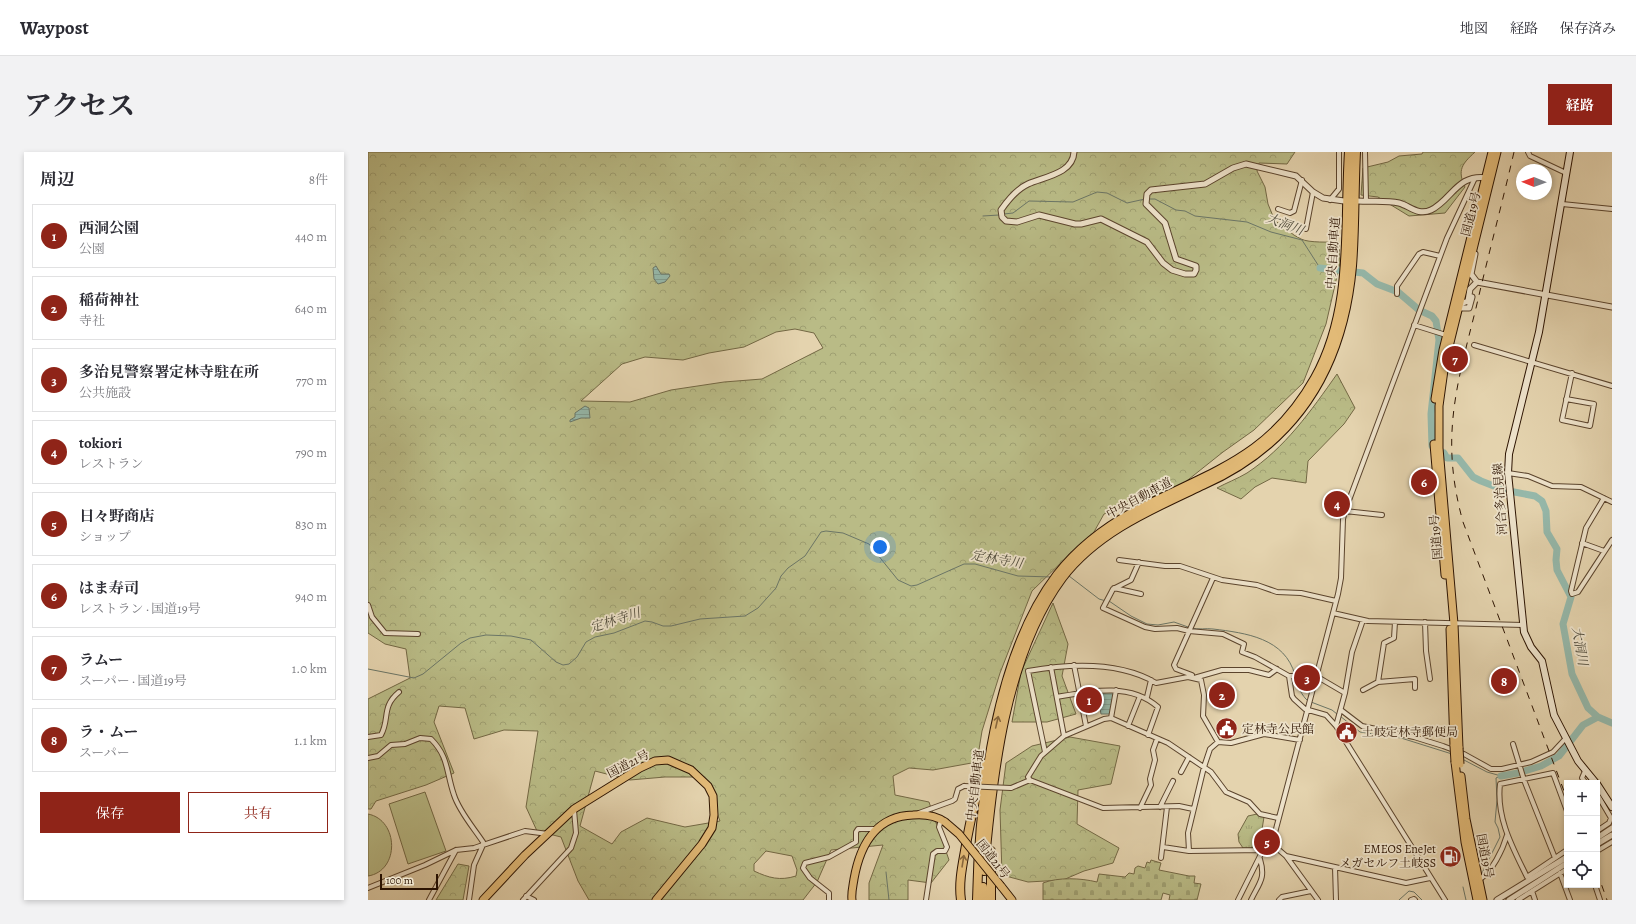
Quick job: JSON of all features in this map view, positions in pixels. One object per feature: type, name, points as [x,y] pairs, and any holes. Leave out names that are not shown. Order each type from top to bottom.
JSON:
[{"type":"highway","name":"中央自動車道","points":[[1348,265],[1349,152]]},
{"type":"highway","name":"中央自動車道","points":[[983,900],[991,796],[1005,721],[1024,653],[1057,575],[1102,532],[1119,520],[1218,472],[1244,456],[1268,437],[1298,404],[1316,377],[1342,312],[1348,265],[1356,152]]},
{"type":"highway","name":"国道19号","points":[[1452,624],[1436,479],[1434,429],[1436,394],[1443,334],[1457,306],[1476,241],[1492,152]]},
{"type":"highway","name":"国道19号","points":[[1477,900],[1464,842],[1457,763],[1452,624],[1439,448],[1439,417],[1446,363],[1457,306],[1488,179],[1497,152]]},
{"type":"highway","name":"中央自動車道","points":[[977,900],[980,838],[992,745],[1003,695],[1016,655],[1028,625],[1047,597]]},
{"type":"highway","points":[[991,900],[990,857],[1005,721]]},
{"type":"highway","points":[[961,900],[961,875],[976,795],[992,745]]},
{"type":"highway","name":"国道21号","points":[[483,900],[525,855],[574,809],[607,788],[655,761],[668,760],[691,770],[700,777],[713,796],[714,815],[712,828],[702,844],[656,900]]},
{"type":"highway","name":"国道19号","points":[[1457,763],[1466,819],[1483,900]]},
{"type":"highway","name":"国道21号","points":[[852,900],[859,857],[876,829],[886,821],[899,815],[928,814],[943,820],[959,834],[1012,900]]},
{"type":"main road","name":"河合多治見線","points":[[1570,152],[1546,295],[1533,361],[1509,454],[1508,473],[1523,625],[1528,642],[1542,661],[1554,715],[1571,750],[1585,771],[1594,780]]},
{"type":"main road","name":"河合多治見線","points":[[1600,788],[1612,807]]},
{"type":"street","points":[[1074,152],[1071,161],[1060,172],[1046,179],[1027,184],[1017,191],[1001,210],[1002,217],[1006,221],[1017,222],[1038,215],[1081,224],[1101,219],[1147,242],[1163,263],[1172,270],[1186,274],[1194,274],[1196,266],[1176,258],[1173,254],[1165,223],[1146,204],[1147,194],[1151,190],[1205,184],[1233,168],[1246,164],[1291,174],[1302,180],[1314,192],[1330,200],[1344,201]]},
{"type":"street","points":[[1330,200],[1339,189],[1339,152]]},
{"type":"street","points":[[1365,152],[1366,201]]},
{"type":"street","points":[[1528,152],[1530,156],[1566,173]]},
{"type":"street","points":[[1163,847],[1189,851],[1263,850],[1272,844],[1336,601],[1341,578],[1343,519],[1440,256],[1460,205],[1475,177]]},
{"type":"street","points":[[1358,201],[1399,203],[1415,210],[1426,211],[1436,206],[1461,184],[1475,177],[1488,179]]},
{"type":"street","points":[[1278,209],[1290,214],[1294,211],[1302,180]]},
{"type":"street","points":[[1306,229],[1314,192]]},
{"type":"street","points":[[1562,204],[1612,209]]},
{"type":"street","points":[[1476,241],[1471,274],[1477,282],[1612,307]]},
{"type":"street","points":[[1397,291],[1420,254],[1423,252],[1440,256]]},
{"type":"street","points":[[1457,306],[1468,301],[1470,289],[1477,282]]},
{"type":"street","points":[[1457,306],[1469,308],[1474,287],[1484,284]]},
{"type":"street","points":[[1414,325],[1443,334]]},
{"type":"street","points":[[1474,345],[1533,361],[1612,386]]},
{"type":"street","points":[[1566,399],[1594,404],[1590,426],[1562,420],[1566,399],[1572,373]]},
{"type":"street","points":[[1508,473],[1528,476],[1552,486],[1581,487],[1612,502]]},
{"type":"street","points":[[1604,498],[1586,528],[1571,591],[1572,594],[1578,592],[1612,540]]},
{"type":"street","points":[[1346,511],[1382,515]]},
{"type":"street","points":[[1582,543],[1604,551]]},
{"type":"street","points":[[1119,560],[1165,566],[1180,566],[1212,578],[1257,585],[1277,592],[1301,593],[1336,601]]},
{"type":"street","points":[[1138,562],[1131,580],[1114,588],[1102,608],[1145,627],[1155,629],[1176,628],[1189,631],[1223,634],[1233,637],[1244,644],[1242,652],[1255,657],[1289,676],[1316,676],[1345,693]]},
{"type":"street","points":[[1212,578],[1174,662],[1174,668],[1200,680],[1203,688],[1203,716],[1218,742]]},
{"type":"street","points":[[1114,588],[1141,594]]},
{"type":"street","points":[[368,605],[372,617],[385,633],[418,634]]},
{"type":"street","points":[[1333,613],[1363,620],[1452,624],[1523,625]]},
{"type":"street","points":[[1336,726],[1345,693],[1352,652],[1363,620]]},
{"type":"street","points":[[1378,682],[1384,643],[1394,638],[1395,622]]},
{"type":"street","points":[[1426,622],[1426,651],[1430,679]]},
{"type":"street","points":[[1045,752],[1028,671],[1074,665],[1113,669],[1151,680],[1156,683],[1195,677],[1222,670],[1249,670],[1269,676],[1277,669]]},
{"type":"street","points":[[1074,665],[1086,726]]},
{"type":"street","points":[[1051,667],[1064,736]]},
{"type":"street","points":[[1289,676],[1292,696],[1305,709],[1324,713],[1336,726],[1445,900]]},
{"type":"street","points":[[1363,690],[1378,682],[1414,679],[1415,688]]},
{"type":"street","points":[[1147,697],[1151,680]]},
{"type":"street","points":[[1057,697],[1080,693],[1116,690],[1147,697],[1158,707],[1148,735]]},
{"type":"street","points":[[1111,718],[1116,690]]},
{"type":"street","points":[[368,737],[381,735],[384,730],[387,705],[399,692]]},
{"type":"street","points":[[1128,726],[1140,696]]},
{"type":"street","points":[[1341,710],[1362,726],[1414,736],[1464,754],[1491,769],[1502,769],[1519,765],[1553,752],[1566,739]]},
{"type":"street","points":[[1030,780],[1028,776],[1045,752],[1064,736],[1104,718],[1111,718],[1168,743],[1211,772],[1226,792],[1249,802],[1260,814],[1278,818]]},
{"type":"street","points":[[1189,851],[1188,833],[1204,767],[1210,749],[1218,742],[1230,743],[1264,734],[1300,740]]},
{"type":"street","points":[[368,758],[378,756],[391,745],[405,744],[420,738],[431,739],[444,755],[454,795],[483,842],[474,865],[469,900]]},
{"type":"street","points":[[1140,808],[1151,784],[1150,779],[1155,760],[1153,750],[1157,739]]},
{"type":"street","points":[[1513,744],[1524,780],[1555,858]]},
{"type":"street","points":[[1181,772],[1189,757]]},
{"type":"street","points":[[1584,780],[1582,778],[1585,771]]},
{"type":"street","points":[[1527,879],[1507,835],[1499,792],[1500,784],[1553,773],[1564,803]]},
{"type":"street","points":[[914,815],[952,801],[955,799],[958,789],[964,786],[1010,788],[1030,780],[1103,808],[1180,806],[1193,809]]},
{"type":"street","points":[[1160,807],[1173,781]]},
{"type":"street","points":[[1600,800],[1610,818],[1609,824],[1600,829]]},
{"type":"street","points":[[1161,858],[1167,807]]},
{"type":"street","points":[[525,898],[571,848],[576,833],[574,809]]},
{"type":"street","points":[[926,900],[932,854],[937,851],[945,851],[947,847],[945,838],[939,827],[943,820]]},
{"type":"street","points":[[1600,836],[1612,828]]},
{"type":"street","points":[[829,900],[829,893],[810,878],[803,868],[806,863],[829,857],[856,842],[856,832],[858,829],[876,829]]},
{"type":"street","points":[[368,888],[425,865],[456,850],[474,848],[525,832],[548,834]]},
{"type":"street","points":[[1478,880],[1484,877],[1491,867],[1505,842],[1507,835]]},
{"type":"street","points":[[1600,842],[1612,835]]},
{"type":"street","points":[[1600,849],[1612,842]]},
{"type":"street","points":[[1272,844],[1286,856],[1318,900]]},
{"type":"street","points":[[429,900],[456,850]]},
{"type":"street","points":[[1238,900],[1260,859],[1263,850]]},
{"type":"street","points":[[1497,900],[1564,852]]},
{"type":"street","points":[[1286,856],[1406,883],[1430,878]]},
{"type":"street","points":[[1251,900],[1260,886],[1264,870],[1260,859]]},
{"type":"street","points":[[1527,879],[1564,859]]},
{"type":"street","points":[[1509,900],[1564,865]]},
{"type":"street","points":[[1335,866],[1336,900]]},
{"type":"street","points":[[1518,900],[1564,871]]},
{"type":"street","points":[[1560,873],[1570,900]]},
{"type":"street","points":[[1596,888],[1600,900]]},
{"type":"street","points":[[1279,900],[1282,897],[1311,891]]},
{"type":"street","points":[[1532,891],[1535,900]]},
{"type":"street","points":[[525,898],[534,900]]},
{"type":"street","points":[[1411,900],[1414,898],[1415,900]]},
{"type":"green space","points":[[368,152],[1295,152],[1287,164],[1259,163],[1257,171],[1265,187],[1268,204],[1275,221],[1297,237],[1305,240],[1339,242],[1340,263],[1326,324],[1303,383],[1254,430],[1223,452],[1179,487],[1104,514],[1090,539],[1073,551],[1032,591],[1000,673],[982,731],[977,762],[933,770],[909,768],[893,776],[895,795],[929,802],[949,860],[931,883],[908,880],[908,900],[869,900],[869,883],[883,845],[831,850],[817,882],[803,900],[589,900],[578,881],[561,837],[537,831],[526,807],[538,731],[504,730],[474,739],[465,708],[439,706],[434,722],[454,773],[426,785],[376,801],[371,809],[368,809],[368,699],[410,678],[406,649],[385,644],[368,633]],"holes":[[[795,329],[814,333],[823,348],[762,379],[724,382],[671,390],[630,402],[581,401],[622,364],[645,357],[683,360],[709,353],[744,347],[776,332]],[[595,771],[630,780],[665,777],[703,777],[720,821],[685,827],[647,818],[621,832],[612,844],[580,826]],[[766,851],[792,856],[797,870],[796,876],[790,878],[770,877],[754,871],[754,864]]]},
{"type":"green space","points":[[1423,152],[1475,152],[1462,168],[1461,176],[1465,187],[1445,213],[1409,216],[1378,197],[1361,195],[1363,168],[1388,162],[1399,156],[1422,154]]},
{"type":"green space","points":[[1337,374],[1355,408],[1344,424],[1308,461],[1306,483],[1272,478],[1255,487],[1241,499],[1217,488],[1247,473],[1273,452],[1307,415]]},
{"type":"green space","points":[[1053,603],[1068,644],[1062,676],[1076,714],[1047,722],[1012,722],[1021,672]]},
{"type":"green space","points":[[1095,693],[1098,706],[1084,709],[1081,694]]},
{"type":"green space","points":[[1070,737],[1120,746],[1111,784],[1078,790],[1077,824],[1119,848],[1113,863],[1084,871],[1063,880],[1028,882],[1002,875],[1000,810],[1006,763],[1032,746]]},
{"type":"green space","points":[[425,792],[446,851],[408,864],[389,804]]},
{"type":"green space","points":[[368,814],[378,818],[386,826],[392,845],[390,856],[386,865],[378,872],[368,876]]},
{"type":"green space","points":[[1257,814],[1264,817],[1259,848],[1243,848],[1239,842],[1238,834],[1248,816]]},
{"type":"green space","points":[[1151,860],[1161,863],[1159,870],[1195,876],[1194,883],[1201,884],[1197,900],[1169,900],[1170,895],[1163,893],[1161,900],[1043,900],[1043,883],[1070,879],[1097,882],[1099,874],[1125,877],[1129,873],[1134,874],[1135,868],[1138,866],[1145,868],[1147,862],[1150,863]]},
{"type":"green space","points":[[458,864],[469,866],[463,900],[436,900]]},
{"type":"shaded area","points":[[656,266],[661,274],[669,274],[670,276],[665,282],[658,284],[654,279],[653,268]]},
{"type":"shaded area","points":[[585,406],[589,408],[590,418],[581,418],[570,422],[570,420],[575,417],[575,413]]},
{"type":"shaded area","points":[[1115,692],[1111,714],[1101,714],[1097,693]]},
{"type":"waterway","name":"大洞川","points":[[1004,214],[1013,213],[1029,201],[1073,202],[1097,192],[1107,193],[1127,203],[1145,199]]},
{"type":"waterway","name":"大洞川","points":[[1148,199],[1155,199],[1176,210],[1185,211],[1195,216],[1247,222],[1271,232],[1302,240],[1320,268]]},
{"type":"waterway","name":"大洞川","points":[[983,216],[999,215]]},
{"type":"waterway","name":"大洞川","points":[[1320,268],[1363,273],[1377,284],[1398,292],[1419,310],[1432,316],[1436,321],[1439,340],[1431,414],[1432,446]]},
{"type":"waterway","name":"大洞川","points":[[1444,453],[1447,458],[1458,458],[1473,477],[1481,481],[1504,490],[1535,496],[1542,501],[1546,511],[1547,532],[1557,549],[1557,570],[1571,597],[1563,624],[1572,674],[1588,708],[1598,717]]},
{"type":"waterway","name":"定林寺川","points":[[368,669],[414,678],[423,674],[461,643],[470,638],[486,635],[511,636],[531,640],[556,662],[563,665],[569,664],[577,657],[586,642],[595,637],[614,633],[645,621],[663,626],[671,626],[700,619],[745,616],[758,608],[776,588],[781,576],[788,568],[805,556],[821,532],[826,531],[843,533],[869,544],[898,580],[911,586],[917,585],[964,564],[975,564],[1018,576],[1052,577]]},
{"type":"waterway","name":"定林寺川","points":[[1069,576],[1099,599],[1106,601]]},
{"type":"waterway","name":"定林寺川","points":[[1109,601],[1131,616],[1147,624],[1158,625],[1174,622],[1188,627]]},
{"type":"waterway","name":"定林寺川","points":[[1191,628],[1213,629],[1238,633],[1263,640],[1273,645],[1283,653],[1290,663],[1295,675]]},
{"type":"waterway","name":"定林寺川","points":[[1296,678],[1300,691],[1308,701]]},
{"type":"waterway","name":"定林寺川","points":[[1311,702],[1332,710],[1337,714]]},
{"type":"waterway","name":"定林寺川","points":[[1340,716],[1360,732],[1401,738],[1452,754]]},
{"type":"waterway","name":"定林寺川","points":[[1501,776],[1518,773],[1541,766],[1559,756],[1583,725],[1598,717],[1612,723]]},
{"type":"waterway","name":"定林寺川","points":[[1464,760],[1487,772],[1501,776]]},
{"type":"waterway","points":[[1482,873],[1500,837],[1495,822],[1497,800],[1496,778],[1500,776]]},
{"type":"waterway","points":[[886,872],[889,900]]},
{"type":"waterway","points":[[1463,887],[1466,900]]},
{"type":"waterway","points":[[1399,900],[1409,891],[1414,892],[1422,900]]},
{"type":"railway","points":[[1514,152],[1457,389],[1453,414],[1453,465],[1456,492],[1463,522],[1564,791]]},
{"type":"railway","points":[[1600,880],[1607,900]]},
{"type":"place","name":"ラムー","points":[[1455,359]]},
{"type":"place","name":"はま寿司","points":[[1424,482]]},
{"type":"place","name":"tokiori","points":[[1337,504]]},
{"type":"place","name":"多治見警察署定林寺駐在所","points":[[1307,678]]},
{"type":"place","name":"ラ・ムー","points":[[1504,681]]},
{"type":"place","name":"稲荷神社","points":[[1222,695]]},
{"type":"place","name":"西洞公園","points":[[1089,700]]},
{"type":"place","name":"定林寺公民館","points":[[1227,729]]},
{"type":"place","name":"土岐定林寺郵便局","points":[[1347,732]]},
{"type":"place","name":"日々野商店","points":[[1267,842]]},
{"type":"place","name":"EMEOS EneJet メガセルフ土岐SS","points":[[1451,856]]}]
